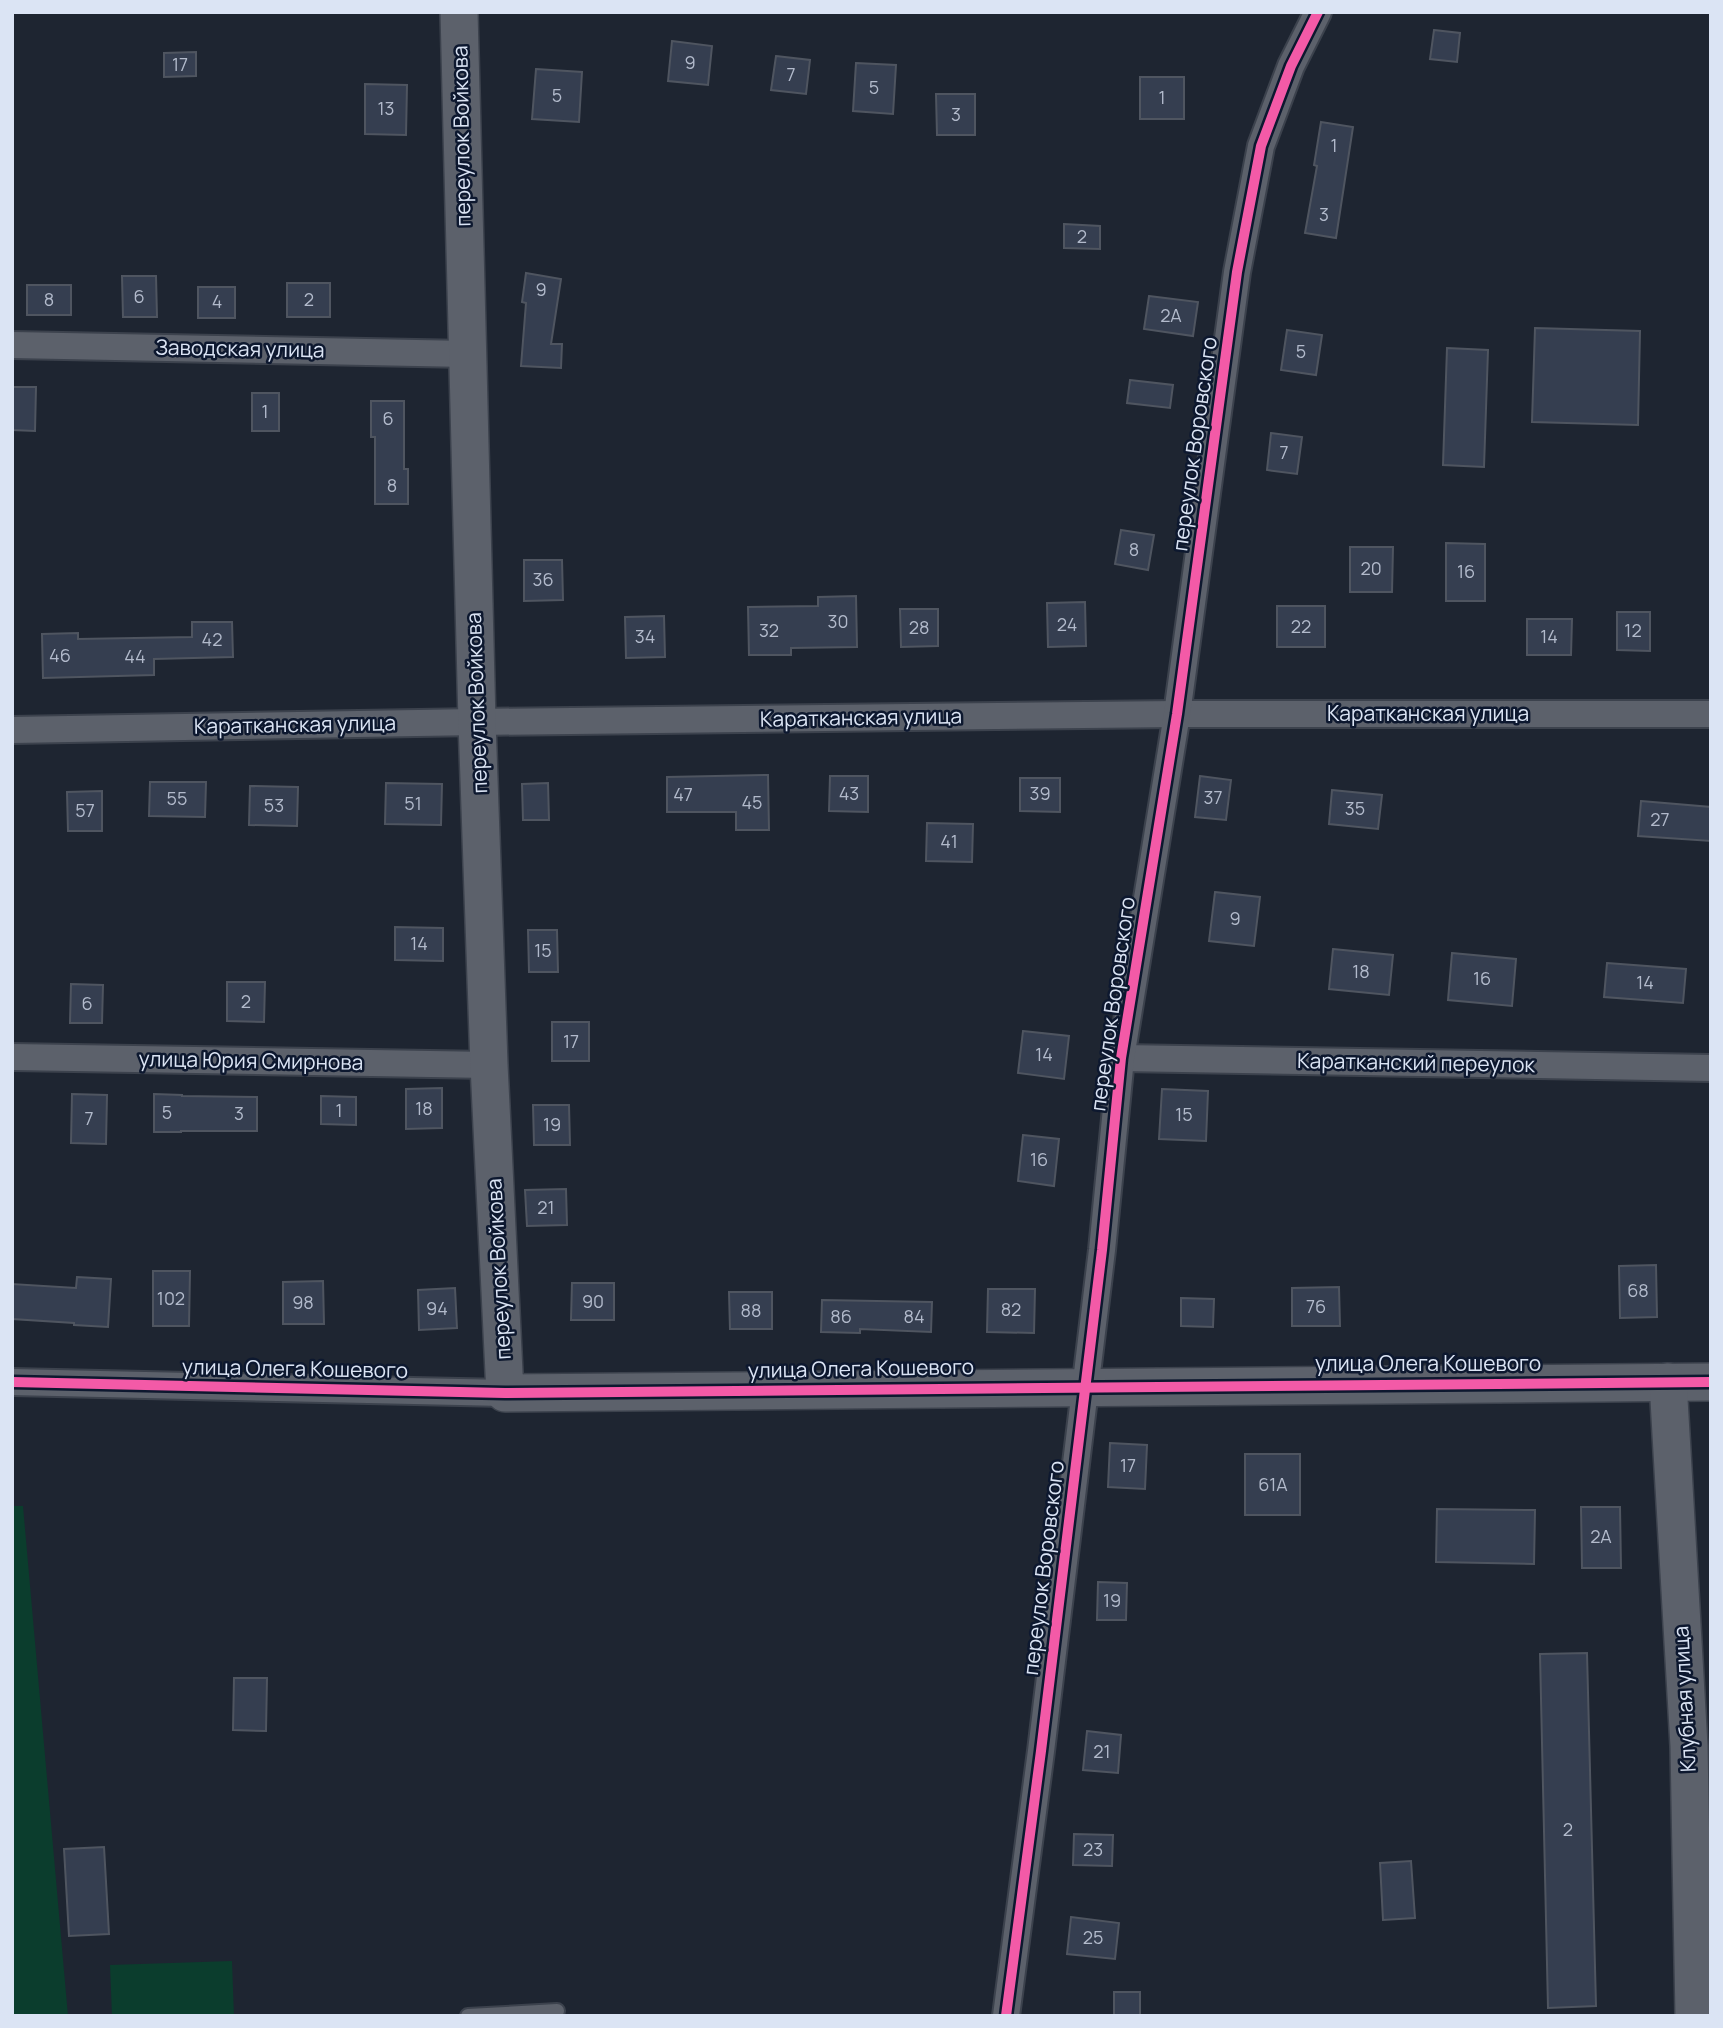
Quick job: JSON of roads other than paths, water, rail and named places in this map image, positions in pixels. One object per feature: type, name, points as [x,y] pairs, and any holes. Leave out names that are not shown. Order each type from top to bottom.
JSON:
[{"type":"street","name":"переулок Войкова","points":[[459,12],[477,722],[489,1065],[505,1392]]},
{"type":"street","name":"переулок Воровского","points":[[1006,2016],[1102,1250],[1121,1058],[1177,714],[1237,272],[1261,146],[1292,66],[1318,12]]},
{"type":"street","name":"Заводская улица","points":[[12,345],[467,354]]},
{"type":"street","name":"Каратканская улица","points":[[12,730],[1177,714],[1711,714]]},
{"type":"street","name":"улица Юрия Смирнова","points":[[12,1057],[489,1065]]},
{"type":"street","name":"Каратканский переулок","points":[[1121,1058],[1711,1068]]},
{"type":"street","name":"улица Олега Кошевого","points":[[12,1382],[505,1392],[1711,1382]]},
{"type":"street","name":"Клубная улица","points":[[1668,1382],[1700,1744],[1694,2016]]},
{"type":"lane","points":[[468,2016],[556,2011]]}]
